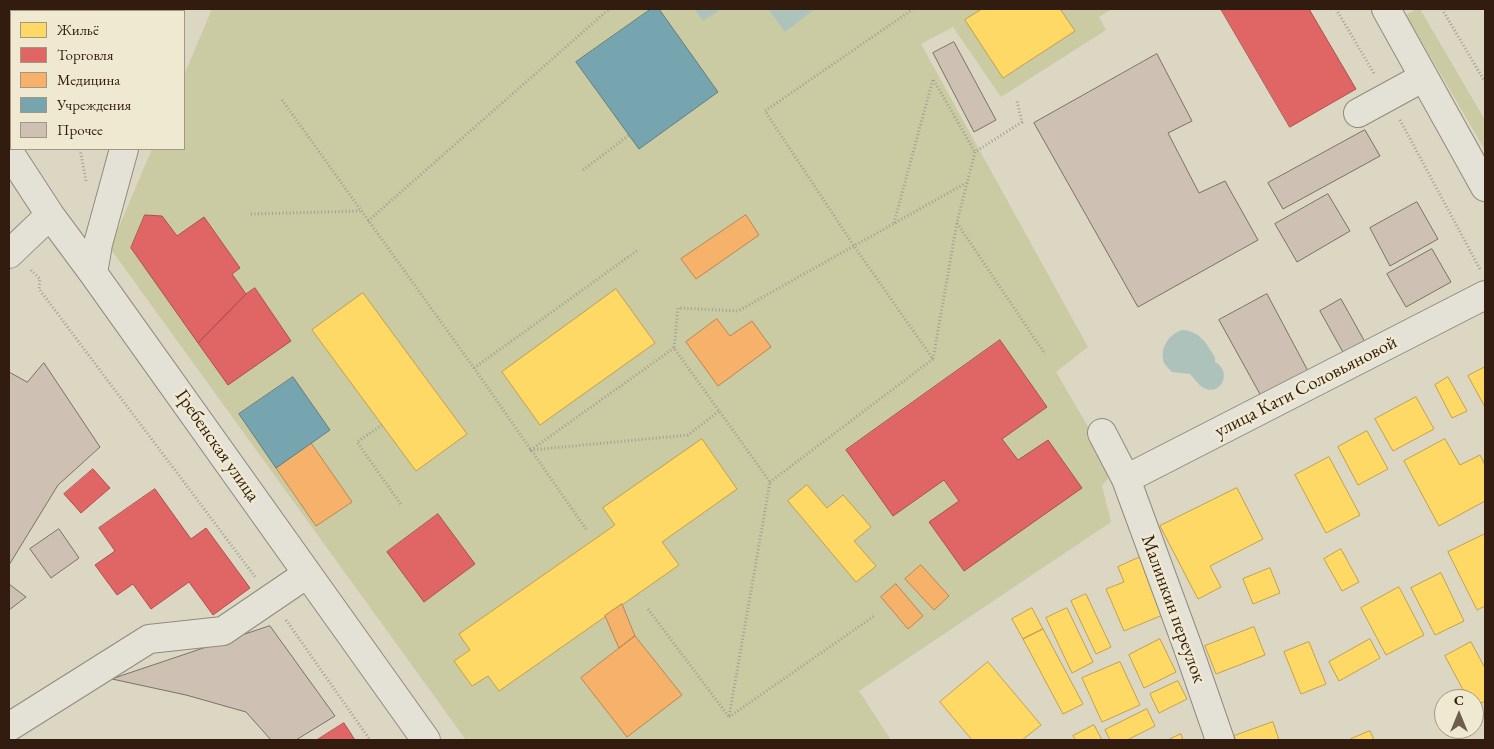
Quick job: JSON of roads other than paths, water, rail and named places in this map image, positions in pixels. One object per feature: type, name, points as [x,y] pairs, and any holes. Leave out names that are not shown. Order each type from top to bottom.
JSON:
[{"type":"street","points":[[1386,9],[1485,187]]},
{"type":"street","points":[[1358,113],[1424,77]]},
{"type":"street","points":[[93,273],[98,244],[124,150]]},
{"type":"street","name":"Гребенская улица","points":[[9,152],[50,215],[426,740]]},
{"type":"street","points":[[9,254],[50,215]]},
{"type":"street","name":"улица Кати Соловьяновой","points":[[1126,479],[1485,295]]},
{"type":"street","name":"Малинкин переулок","points":[[1102,433],[1126,479],[1220,740]]},
{"type":"street","points":[[9,727],[149,639],[223,630],[306,574]]},
{"type":"water","points":[[694,9],[722,9],[703,21]]},
{"type":"water","points":[[768,9],[815,9],[785,32]]},
{"type":"water","points":[[1182,330],[1198,335],[1209,347],[1215,357],[1215,362],[1223,371],[1223,382],[1220,386],[1210,390],[1202,387],[1190,374],[1172,372],[1164,363],[1163,352],[1166,342]]}]
